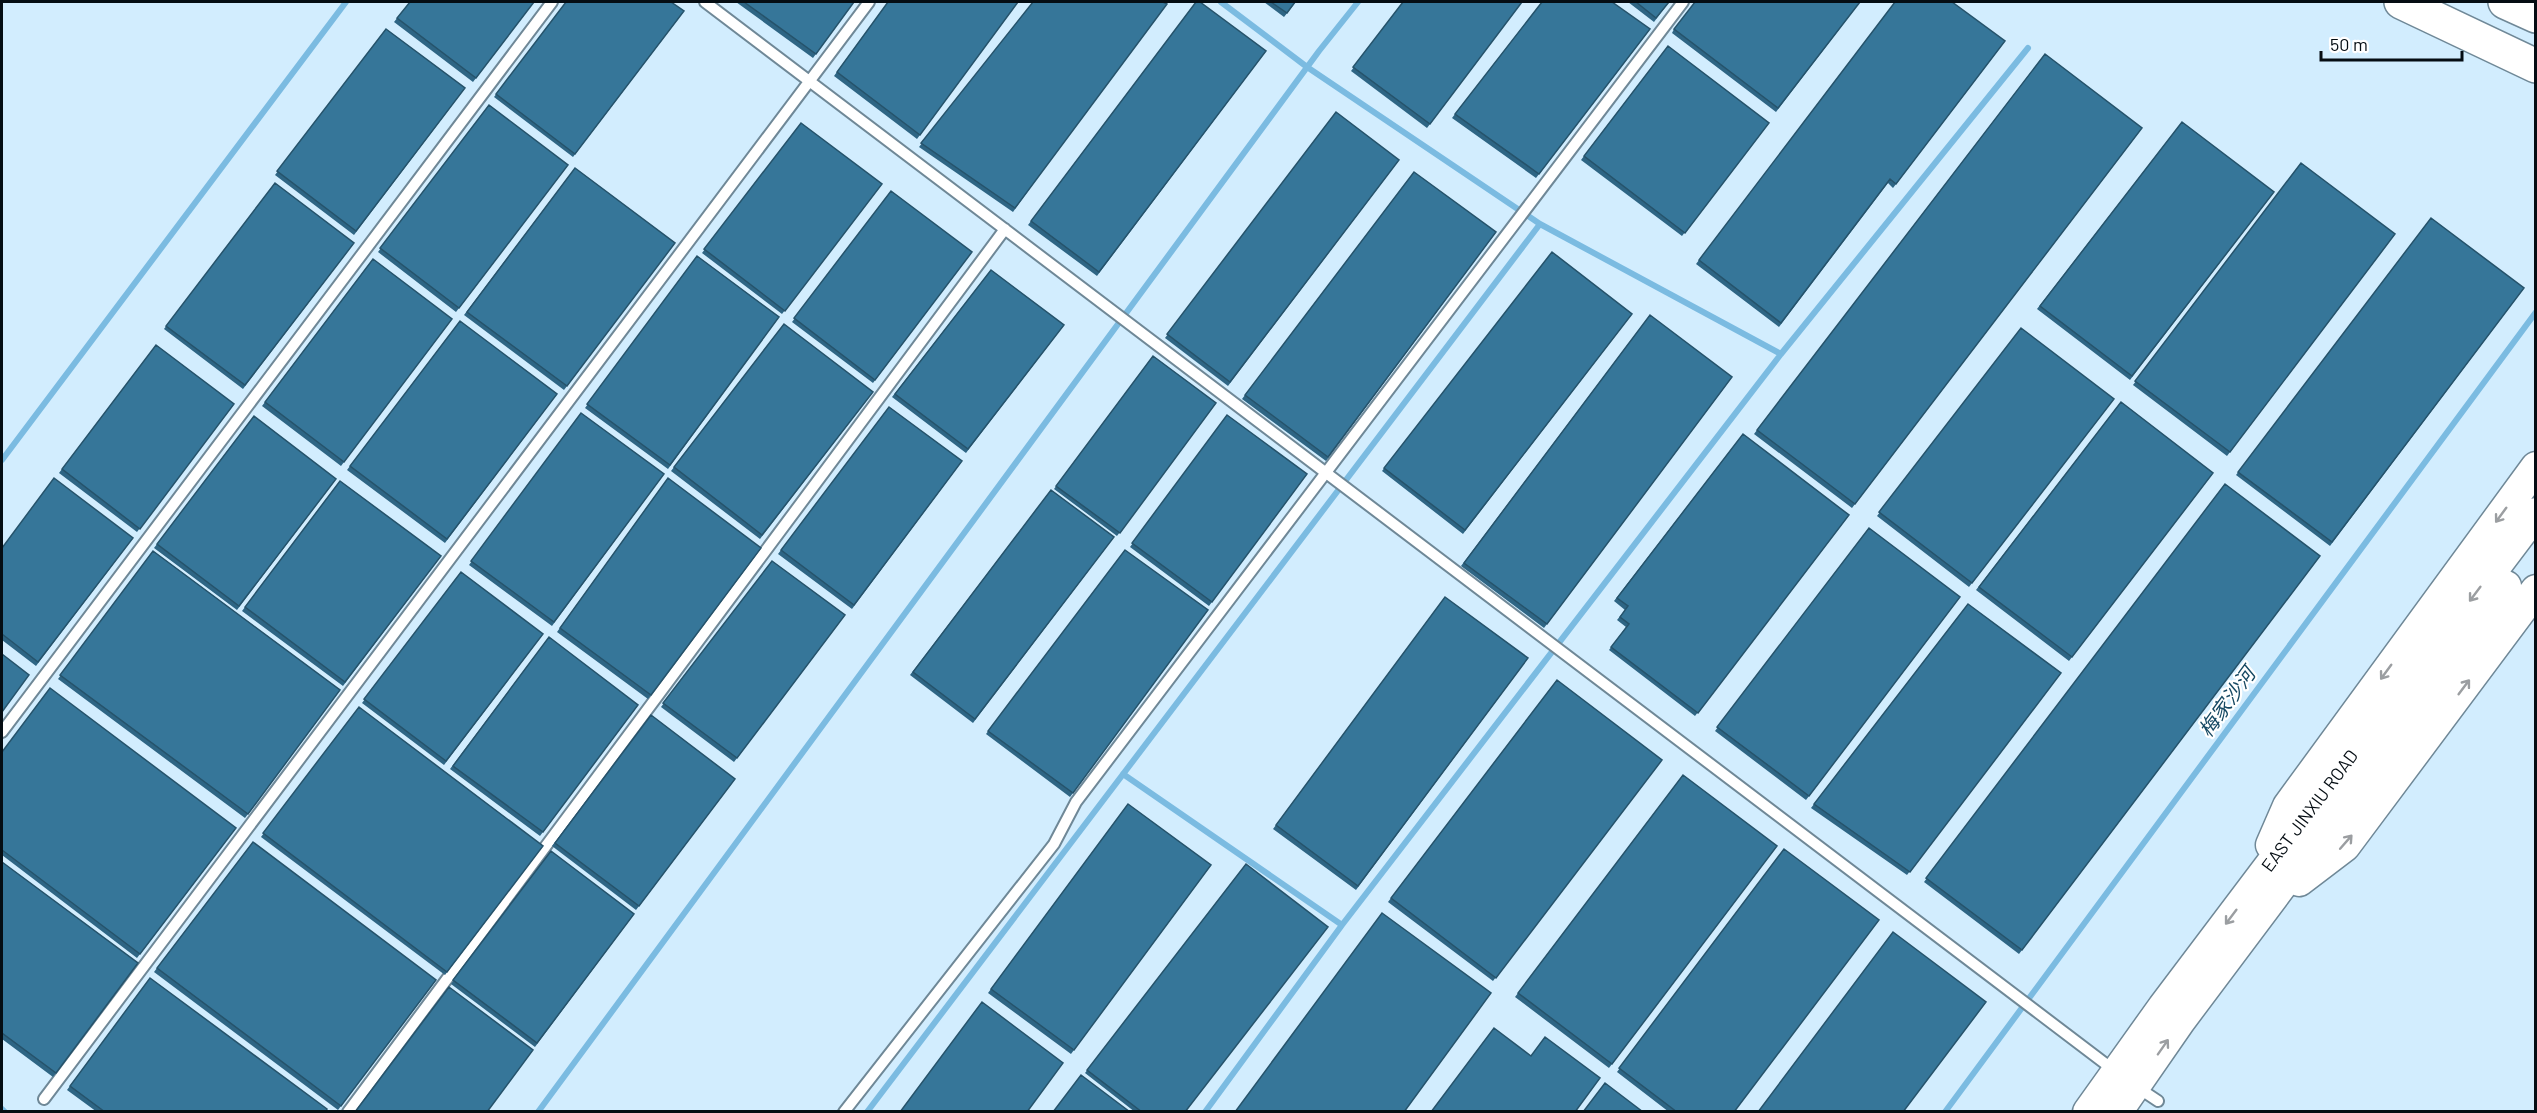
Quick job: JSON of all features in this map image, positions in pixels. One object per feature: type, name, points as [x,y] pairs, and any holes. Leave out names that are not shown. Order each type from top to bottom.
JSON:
[{"type":"highway","points":[[2401,2],[2535,66]]},
{"type":"highway","points":[[2505,2],[2535,16]]},
{"type":"main road","points":[[2259,898],[2288,806],[2535,467]]},
{"type":"main road","name":"EAST JINXIU ROAD","points":[[2352,775],[2535,513]]},
{"type":"main road","name":"EAST JINXIU ROAD","points":[[2117,1112],[2137,1086],[2259,898],[2352,775],[2535,547]]},
{"type":"main road","points":[[2259,898],[2345,846],[2535,590]]},
{"type":"main road","name":"EAST JINXIU ROAD","points":[[2088,1112],[2137,1086]]},
{"type":"lane","points":[[2,732],[552,2]]},
{"type":"lane","points":[[705,2],[2137,1086]]},
{"type":"lane","points":[[44,1099],[869,2]]},
{"type":"lane","points":[[844,1112],[1054,844],[1076,802],[1683,2]]},
{"type":"lane","points":[[348,1112],[1005,229]]},
{"type":"building","points":[[410,2],[534,2],[476,78],[397,18]]},
{"type":"building","points":[[566,2],[671,2],[684,11],[575,154],[496,94]]},
{"type":"building","points":[[744,2],[854,2],[816,54]]},
{"type":"building","points":[[888,2],[1018,2],[920,135],[837,72]]},
{"type":"building","points":[[1033,2],[1163,2],[1167,4],[1015,208],[921,143]]},
{"type":"building","points":[[1196,2],[1200,2],[1266,51],[1099,272],[1031,221]]},
{"type":"building","points":[[1271,2],[1295,2],[1287,13]]},
{"type":"building","points":[[1403,2],[1522,2],[1430,124],[1353,67]]},
{"type":"building","points":[[1542,2],[1612,2],[1650,29],[1539,174],[1455,114]]},
{"type":"building","points":[[1636,2],[1669,2],[1656,18]]},
{"type":"building","points":[[1695,2],[1860,2],[1778,108],[1674,29]]},
{"type":"building","points":[[1895,2],[1952,2],[2005,41],[1896,184],[1890,179],[1781,323],[1699,260]]},
{"type":"building","points":[[386,29],[465,88],[356,231],[277,171]]},
{"type":"building","points":[[1668,46],[1769,123],[1685,233],[1584,156]]},
{"type":"building","points":[[2045,54],[2142,128],[1855,504],[1757,430]]},
{"type":"building","points":[[489,105],[568,165],[459,308],[380,248]]},
{"type":"building","points":[[1336,112],[1399,160],[1230,382],[1167,334]]},
{"type":"building","points":[[2182,122],[2274,192],[2132,376],[2040,306]]},
{"type":"building","points":[[801,123],[882,184],[785,311],[704,249]]},
{"type":"building","points":[[2301,163],[2395,234],[2230,452],[2135,381]]},
{"type":"building","points":[[575,168],[675,243],[567,386],[467,312]]},
{"type":"building","points":[[1414,172],[1496,232],[1328,457],[1245,395]]},
{"type":"building","points":[[275,183],[354,243],[245,385],[166,326]]},
{"type":"building","points":[[891,191],[972,252],[875,380],[794,318]]},
{"type":"building","points":[[2431,218],[2524,288],[2332,542],[2238,472]]},
{"type":"building","points":[[1552,252],[1632,314],[1465,530],[1384,468]]},
{"type":"building","points":[[697,256],[779,317],[670,465],[587,404]]},
{"type":"building","points":[[373,259],[452,319],[344,462],[265,402]]},
{"type":"building","points":[[991,270],[1064,325],[968,449],[895,394]]},
{"type":"building","points":[[1650,315],[1732,377],[1547,624],[1464,563]]},
{"type":"building","points":[[460,321],[557,394],[447,539],[350,466]]},
{"type":"building","points":[[784,324],[873,392],[762,535],[674,467]]},
{"type":"building","points":[[2021,328],[2114,399],[1972,583],[1879,512]]},
{"type":"building","points":[[156,345],[234,404],[140,529],[62,469]]},
{"type":"building","points":[[1153,356],[1216,403],[1120,533],[1056,486]]},
{"type":"building","points":[[2121,402],[2213,473],[2072,657],[1979,587]]},
{"type":"building","points":[[889,407],[962,461],[854,605],[781,550]]},
{"type":"building","points":[[581,413],[664,474],[554,622],[471,561]]},
{"type":"building","points":[[1227,415],[1307,474],[1212,602],[1132,543]]},
{"type":"building","points":[[254,416],[336,479],[239,606],[157,544]]},
{"type":"building","points":[[1743,434],[1849,515],[1698,713],[1611,647],[1629,624],[1620,617],[1628,606],[1617,598]]},
{"type":"building","points":[[54,478],[133,538],[38,662],[2,634],[2,548]]},
{"type":"building","points":[[668,478],[761,548],[651,695],[560,628]]},
{"type":"building","points":[[340,481],[441,556],[345,682],[245,607]]},
{"type":"building","points":[[2225,484],[2320,556],[2022,950],[1926,878]]},
{"type":"building","points":[[1051,490],[1114,537],[975,719],[913,672]]},
{"type":"building","points":[[1869,528],[1960,597],[1809,796],[1717,727]]},
{"type":"building","points":[[1125,550],[1208,610],[1073,793],[988,731]]},
{"type":"building","points":[[153,551],[340,690],[248,814],[60,675]]},
{"type":"building","points":[[772,561],[845,615],[737,758],[663,703]]},
{"type":"building","points":[[461,572],[543,634],[446,761],[364,699]]},
{"type":"building","points":[[1445,597],[1528,658],[1358,886],[1276,825]]},
{"type":"building","points":[[1968,604],[2061,673],[1910,872],[1814,804]]},
{"type":"building","points":[[549,637],[638,705],[543,832],[453,766]]},
{"type":"building","points":[[2,654],[29,675],[2,712]]},
{"type":"building","points":[[1557,680],[1662,760],[1496,978],[1391,898]]},
{"type":"building","points":[[50,688],[236,828],[140,954],[2,850],[2,752]]},
{"type":"building","points":[[359,707],[543,846],[447,972],[263,833]]},
{"type":"building","points":[[651,715],[735,779],[639,906],[555,843]]},
{"type":"building","points":[[1683,775],[1777,846],[1612,1064],[1518,993]]},
{"type":"building","points":[[1128,804],[1211,865],[1074,1050],[991,989]]},
{"type":"building","points":[[253,842],[436,980],[341,1106],[157,968]]},
{"type":"building","points":[[1784,849],[1879,920],[1734,1112],[1677,1112],[1619,1068]]},
{"type":"building","points":[[551,851],[634,914],[537,1043],[453,980]]},
{"type":"building","points":[[2,862],[138,963],[56,1073],[2,1033]]},
{"type":"building","points":[[1246,864],[1328,927],[1185,1112],[1142,1112],[1087,1070]]},
{"type":"building","points":[[1382,913],[1491,993],[1404,1112],[1235,1112]]},
{"type":"building","points":[[1893,932],[1986,1002],[1903,1112],[1758,1112]]},
{"type":"building","points":[[150,978],[327,1109],[326,1112],[105,1112],[70,1086]]},
{"type":"building","points":[[449,987],[533,1050],[487,1112],[355,1112]]},
{"type":"building","points":[[982,1002],[1063,1063],[1027,1112],[900,1112]]},
{"type":"building","points":[[1494,1028],[1531,1056],[1545,1037],[1600,1078],[1575,1112],[1431,1112]]},
{"type":"building","points":[[1081,1075],[1130,1112],[1053,1112]]},
{"type":"building","points":[[1605,1083],[1643,1112],[1583,1112]]},
{"type":"waterway","points":[[2,460],[346,2]]},
{"type":"waterway","points":[[1221,2],[1307,67],[1540,224],[1781,354],[2028,48]]},
{"type":"waterway","points":[[538,1112],[1319,51],[1358,2]]},
{"type":"waterway","points":[[867,1112],[1540,224]]},
{"type":"waterway","name":"梅家沙河","points":[[1945,1112],[2536,312]]},
{"type":"waterway","points":[[1123,774],[1342,925],[1781,354]]},
{"type":"waterway","points":[[1205,1112],[1342,925]]},
{"type":"waterway","points":[[2,1109],[5,1112]]}]
